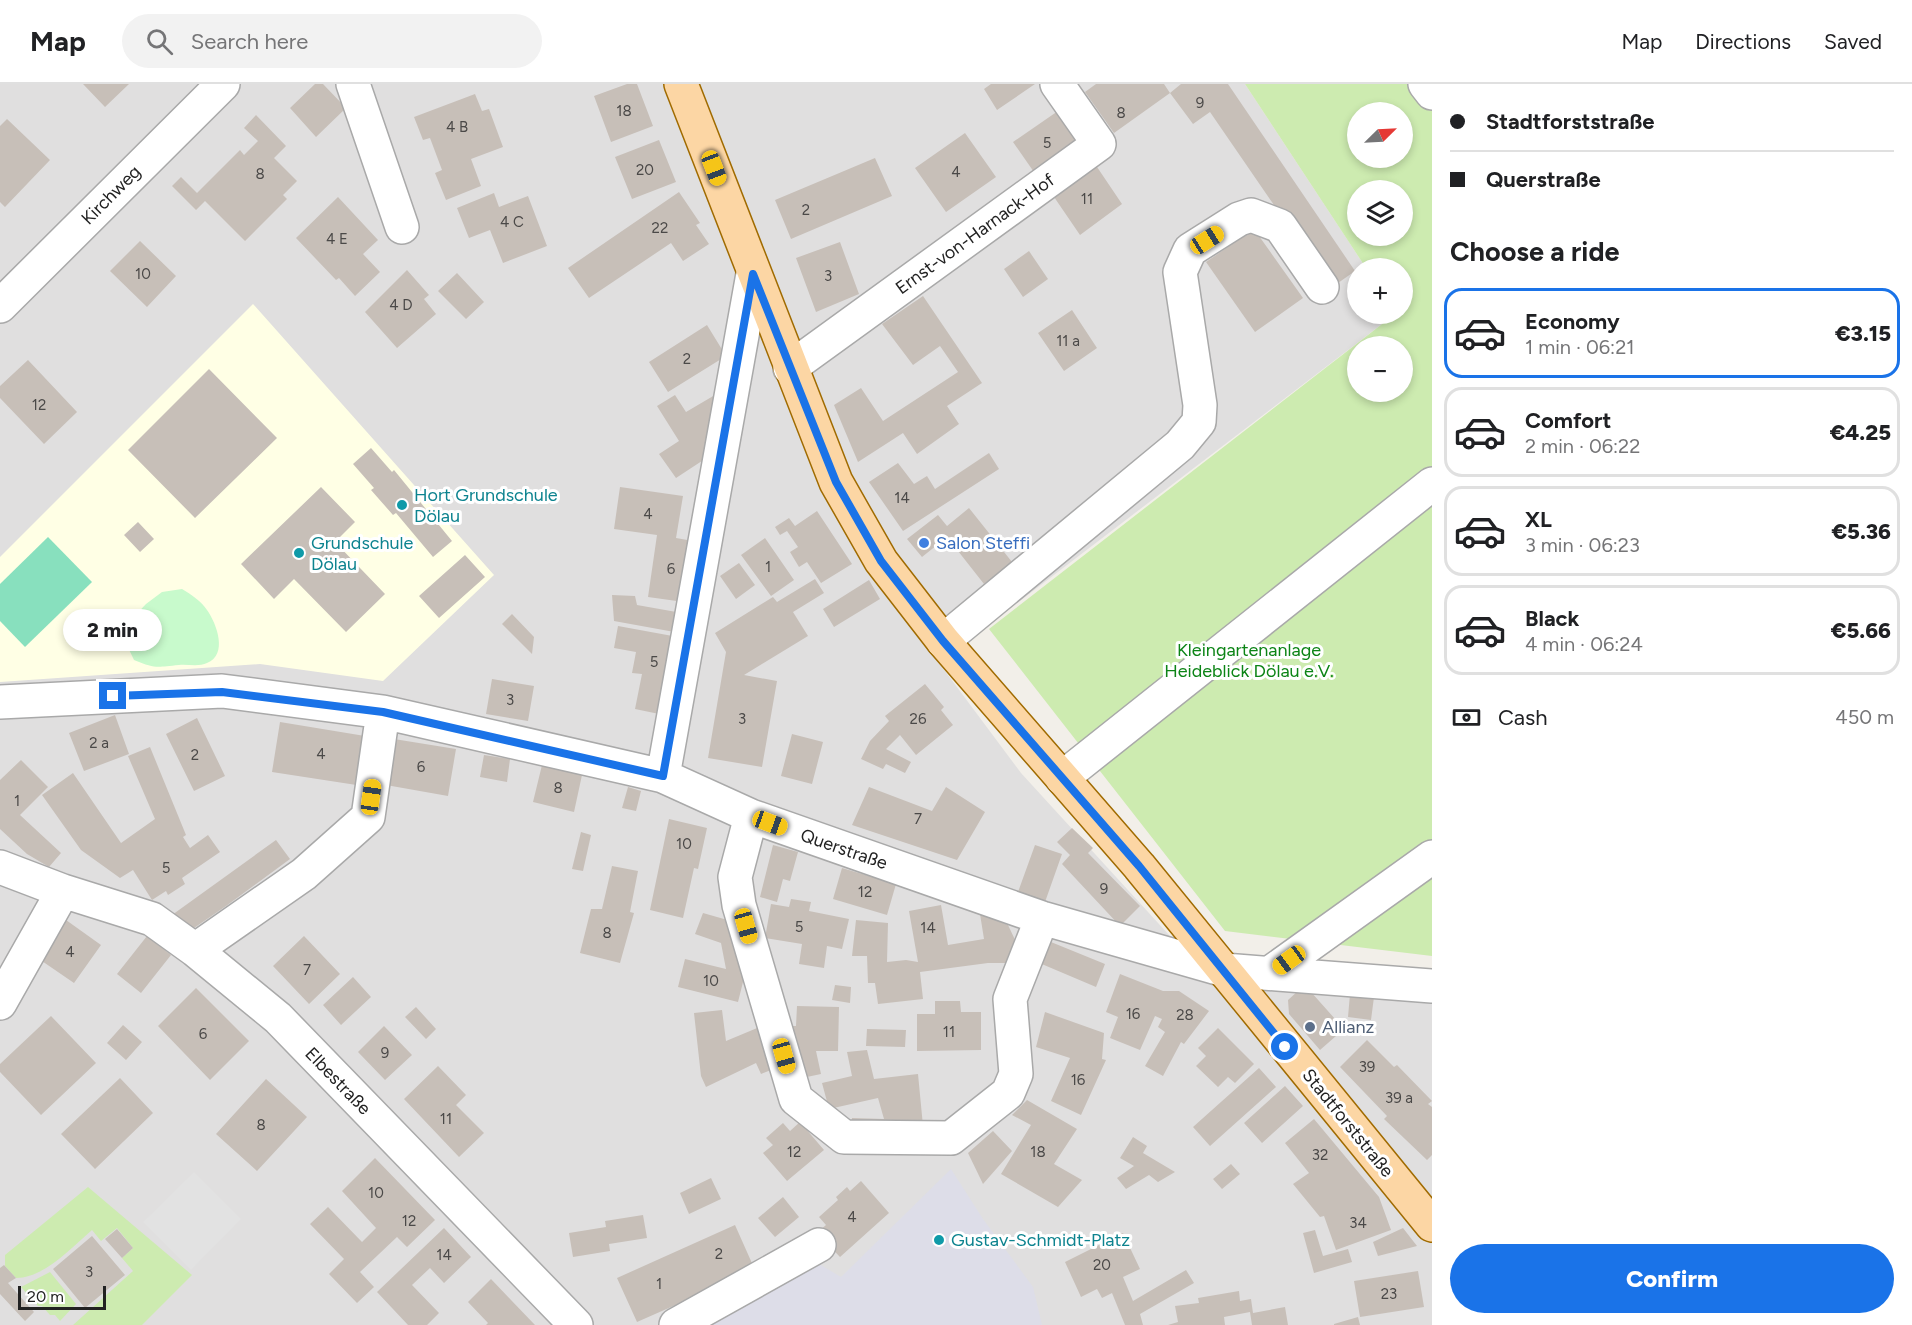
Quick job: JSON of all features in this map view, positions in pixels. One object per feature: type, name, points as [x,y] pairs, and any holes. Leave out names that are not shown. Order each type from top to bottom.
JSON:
[{"type":"main road","name":"Stadtforststraße","points":[[682,84],[753,274],[836,482],[881,561],[943,641],[1224,970],[1432,1225]]},
{"type":"street","name":"Kirchweg","points":[[0,306],[223,84]]},
{"type":"street","points":[[353,84],[402,227]]},
{"type":"street","name":"Ernst-von-Harnack-Hof","points":[[790,368],[1099,144],[1056,84]]},
{"type":"street","points":[[1425,84],[1432,93]]},
{"type":"street","points":[[943,641],[1180,445],[1199,422],[1200,405],[1179,272],[1190,250],[1239,219],[1251,215],[1280,226],[1322,287]]},
{"type":"street","points":[[663,776],[753,274]]},
{"type":"street","points":[[1062,778],[1432,484]]},
{"type":"street","name":"Querstraße","points":[[0,702],[222,692],[383,712],[663,776],[751,816],[1042,918],[1224,970],[1432,986]]},
{"type":"street","points":[[195,950],[304,874],[369,817],[383,712]]},
{"type":"street","points":[[751,816],[735,877],[739,905],[796,1099],[844,1137],[955,1147],[1008,1093],[1016,1074],[1010,999],[1042,918]]},
{"type":"street","points":[[1270,973],[1432,857]]},
{"type":"street","name":"Elbestraße","points":[[0,867],[63,891],[152,919],[195,950],[278,1018],[576,1325]]},
{"type":"street","points":[[0,1003],[63,891]]},
{"type":"street","points":[[676,1325],[819,1245]]},
{"type":"shaded area","points":[[0,84],[1245,84],[1347,239],[1347,246],[1352,246],[1359,258],[1347,258],[1347,324],[1382,324],[1366,336],[1347,336],[1347,351],[939,663],[1021,773],[1233,1005],[1273,987],[1432,995],[1432,1325],[0,1325]]},
{"type":"shaded area","name":"Grundschule Dölau","points":[[253,304],[494,575],[383,681],[260,664],[0,682],[0,557]]},
{"type":"shaded area","name":"Gustav-Schmidt-Platz","points":[[951,1169],[983,1219],[1033,1287],[1042,1325],[692,1325],[814,1261],[841,1277]]},
{"type":"shaded area","points":[[194,1172],[241,1219],[191,1270],[143,1222]]},
{"type":"green space","name":"Kleingartenanlage Heideblick Dölau e.V.","points":[[1245,84],[1432,84],[1432,956],[1225,931],[989,629],[1347,351],[1347,402],[1413,402],[1413,336],[1367,336],[1382,324],[1413,324],[1413,258],[1359,258],[1352,246],[1413,246],[1413,180],[1347,180],[1347,239]]},
{"type":"green space","points":[[48,537],[92,582],[25,647],[0,621],[0,584]]},
{"type":"green space","points":[[182,589],[202,604],[214,623],[219,646],[213,659],[200,665],[160,667],[134,660],[125,641],[129,622],[146,604],[162,592]]},
{"type":"green space","points":[[88,1187],[192,1275],[142,1325],[73,1325],[133,1271],[122,1258],[133,1248],[117,1228],[101,1241],[92,1230],[57,1261],[26,1277],[16,1278],[5,1266],[5,1255]]},
{"type":"green space","points":[[50,1272],[76,1304],[60,1321],[42,1306],[38,1306],[21,1287]]},
{"type":"building","points":[[83,84],[129,84],[105,107]]},
{"type":"building","points":[[315,84],[323,84],[346,108],[316,137],[290,108]]},
{"type":"building","points":[[627,84],[637,84],[653,126],[611,142],[594,96]]},
{"type":"building","points":[[991,84],[1035,84],[997,110],[984,89]]},
{"type":"building","points":[[1096,84],[1164,84],[1170,93],[1114,133],[1085,92]]},
{"type":"building","points":[[1181,84],[1228,84],[1347,259],[1347,277],[1331,288],[1210,112],[1193,124],[1170,93]]},
{"type":"building","points":[[475,94],[482,111],[489,109],[503,147],[471,159],[481,186],[446,200],[435,173],[442,170],[430,138],[423,140],[414,117]]},
{"type":"building","points":[[1058,111],[1081,144],[1036,175],[1013,142]]},
{"type":"building","points":[[256,115],[286,146],[274,158],[297,181],[283,195],[287,199],[245,241],[205,201],[196,210],[172,186],[181,177],[197,193],[240,150],[244,155],[258,141],[244,128]]},
{"type":"building","points":[[7,119],[50,160],[5,207],[0,202],[0,126]]},
{"type":"building","points":[[965,133],[996,177],[946,212],[915,168]]},
{"type":"building","points":[[659,140],[676,182],[632,199],[615,157]]},
{"type":"building","points":[[875,158],[892,196],[791,239],[775,200]]},
{"type":"building","points":[[1095,164],[1122,204],[1080,235],[1052,194]]},
{"type":"building","points":[[679,192],[700,223],[696,225],[709,244],[683,261],[671,243],[589,298],[568,268]]},
{"type":"building","points":[[494,193],[499,207],[528,196],[547,246],[503,263],[490,230],[469,238],[457,208]]},
{"type":"building","points":[[338,197],[378,240],[363,254],[380,272],[355,296],[339,278],[336,280],[296,238]]},
{"type":"building","points":[[1254,229],[1303,298],[1255,332],[1206,262]]},
{"type":"building","points":[[140,241],[176,276],[147,307],[110,271]]},
{"type":"building","points":[[840,242],[859,294],[816,312],[796,258]]},
{"type":"building","points":[[1029,251],[1048,279],[1023,297],[1004,269]]},
{"type":"building","points":[[407,270],[429,295],[424,299],[436,314],[397,348],[365,312]]},
{"type":"building","points":[[457,273],[484,302],[466,319],[438,291]]},
{"type":"building","points":[[923,296],[982,383],[947,406],[959,424],[917,454],[903,433],[858,462],[834,405],[861,388],[883,421],[958,372],[940,346],[913,365],[882,324]]},
{"type":"building","points":[[1072,310],[1097,348],[1064,371],[1038,333]]},
{"type":"building","points":[[707,325],[726,356],[668,392],[649,362]]},
{"type":"building","points":[[28,360],[77,412],[44,444],[0,398],[0,386]]},
{"type":"building","points":[[209,369],[277,438],[195,518],[128,450]]},
{"type":"building","points":[[720,392],[711,455],[676,478],[659,454],[679,441],[657,406],[675,395],[686,412]]},
{"type":"building","name":"Hort Grundschule Dölau","points":[[371,448],[392,472],[394,470],[452,541],[433,557],[396,513],[393,515],[371,490],[374,488],[353,464]]},
{"type":"building","points":[[989,453],[999,469],[903,531],[869,482],[898,463],[914,484],[927,476],[935,489]]},
{"type":"building","name":"Grundschule Dölau","points":[[321,487],[355,522],[335,542],[385,594],[346,632],[294,579],[274,599],[241,564]]},
{"type":"building","points":[[620,487],[683,496],[676,538],[693,541],[684,602],[648,597],[657,535],[614,529]]},
{"type":"building","points":[[969,508],[1012,562],[984,584],[947,537],[922,557],[907,539],[938,515],[947,526]]},
{"type":"building","points":[[817,511],[852,564],[821,583],[807,562],[799,567],[790,552],[798,547],[787,531],[780,535],[775,527],[789,518],[795,526]]},
{"type":"building","points":[[138,522],[154,539],[140,552],[124,535]]},
{"type":"building","points":[[765,538],[794,580],[771,596],[741,555]]},
{"type":"building","points":[[465,555],[485,577],[439,618],[419,596]]},
{"type":"building","points":[[739,563],[755,585],[736,599],[720,576]]},
{"type":"building","points":[[815,579],[824,593],[793,612],[808,636],[744,675],[777,681],[762,767],[708,758],[726,652],[715,633],[773,597],[777,602]]},
{"type":"building","points":[[869,580],[880,599],[834,627],[823,609]]},
{"type":"building","points":[[612,595],[635,596],[637,605],[682,613],[680,633],[614,621]]},
{"type":"building","points":[[512,614],[534,637],[532,654],[502,624]]},
{"type":"building","points":[[618,626],[678,637],[664,715],[635,709],[642,674],[632,673],[636,652],[614,648]]},
{"type":"building","points":[[492,679],[534,686],[528,721],[486,714]]},
{"type":"building","points":[[925,684],[944,707],[941,710],[953,725],[916,755],[900,735],[886,749],[911,762],[905,773],[886,764],[883,769],[861,759],[870,741],[889,721],[885,716]]},
{"type":"building","points":[[115,715],[129,754],[84,771],[69,733]]},
{"type":"building","points":[[197,718],[225,776],[194,791],[166,734]]},
{"type":"building","points":[[280,722],[371,737],[363,786],[272,772]]},
{"type":"building","points":[[792,734],[823,742],[812,784],[781,776]]},
{"type":"building","points":[[394,739],[456,749],[448,796],[386,785]]},
{"type":"building","points":[[150,747],[186,835],[183,837],[190,848],[208,835],[220,852],[182,878],[185,884],[168,895],[166,891],[152,900],[133,870],[120,878],[81,850],[42,795],[73,773],[121,843],[155,819],[128,756]]},
{"type":"building","points":[[484,755],[510,759],[507,782],[480,777]]},
{"type":"building","points":[[21,760],[48,787],[20,815],[61,853],[49,867],[27,854],[0,829],[0,780]]},
{"type":"building","points":[[542,765],[582,775],[574,812],[533,802]]},
{"type":"building","points":[[628,787],[641,791],[636,811],[622,808]]},
{"type":"building","points":[[869,787],[932,811],[946,787],[985,812],[957,860],[852,825]]},
{"type":"building","points":[[669,819],[707,828],[698,869],[694,868],[683,918],[650,910]]},
{"type":"building","points":[[1072,828],[1093,848],[1088,853],[1140,906],[1120,926],[1062,864],[1070,855],[1057,842]]},
{"type":"building","points":[[581,832],[591,835],[583,871],[572,869]]},
{"type":"building","points":[[276,840],[290,859],[226,906],[194,928],[172,915]]},
{"type":"building","points":[[773,845],[798,852],[790,881],[783,879],[777,902],[760,897]]},
{"type":"building","points":[[1035,845],[1062,854],[1045,902],[1018,892]]},
{"type":"building","points":[[612,866],[638,871],[630,912],[634,913],[620,963],[580,953],[591,909],[602,909]]},
{"type":"building","points":[[842,868],[896,884],[887,915],[833,899]]},
{"type":"building","points":[[791,899],[811,902],[809,911],[849,919],[842,949],[827,946],[824,968],[799,964],[802,944],[765,938],[771,904],[789,907]]},
{"type":"building","points":[[941,905],[948,945],[984,939],[980,914],[1008,925],[1017,944],[1009,963],[988,963],[920,972],[923,999],[878,1004],[875,983],[868,983],[867,956],[852,956],[856,920],[888,923],[887,962],[906,960],[918,962],[909,911]]},
{"type":"building","points":[[703,913],[738,923],[745,974],[738,1002],[678,987],[685,959],[726,969],[721,943],[695,934]]},
{"type":"building","points":[[66,920],[101,945],[74,983],[39,959]]},
{"type":"building","points":[[147,936],[171,955],[141,993],[117,974]]},
{"type":"building","points":[[304,936],[340,974],[309,1004],[273,966]]},
{"type":"building","points":[[1046,940],[1105,964],[1096,987],[1037,962]]},
{"type":"building","points":[[1120,974],[1163,991],[1179,991],[1209,1011],[1184,1044],[1181,1042],[1163,1076],[1145,1066],[1165,1032],[1158,1027],[1162,1019],[1155,1016],[1140,1050],[1110,1038],[1118,1017],[1106,1012]]},
{"type":"building","points":[[353,977],[371,997],[341,1025],[323,1005]]},
{"type":"building","points":[[835,985],[851,987],[850,1003],[832,1000]]},
{"type":"building","points":[[196,988],[249,1041],[210,1080],[158,1026]]},
{"type":"building","points":[[1298,991],[1311,992],[1344,1029],[1320,1050],[1289,1014],[1288,1000]]},
{"type":"building","points":[[1350,994],[1374,997],[1371,1020],[1348,1017]]},
{"type":"building","points":[[935,1001],[960,1001],[961,1012],[981,1012],[981,1050],[917,1051],[917,1014],[935,1014]]},
{"type":"building","points":[[797,1006],[839,1007],[838,1051],[816,1051],[821,1074],[802,1078],[782,1026],[796,1026]]},
{"type":"building","points":[[416,1007],[436,1029],[426,1039],[405,1017]]},
{"type":"building","points":[[722,1010],[726,1041],[762,1026],[779,1067],[761,1074],[756,1063],[706,1087],[701,1076],[694,1013]]},
{"type":"building","points":[[1045,1012],[1104,1033],[1102,1059],[1106,1060],[1081,1115],[1051,1101],[1070,1058],[1036,1047]]},
{"type":"building","points":[[51,1016],[96,1063],[41,1115],[0,1072],[0,1064]]},
{"type":"building","points":[[123,1025],[142,1042],[126,1060],[107,1043]]},
{"type":"building","points":[[384,1026],[412,1055],[385,1080],[358,1052]]},
{"type":"building","points":[[1218,1028],[1254,1064],[1235,1083],[1228,1077],[1218,1087],[1196,1066],[1206,1056],[1198,1048]]},
{"type":"building","points":[[867,1029],[906,1030],[905,1047],[866,1046]]},
{"type":"building","points":[[1367,1040],[1394,1067],[1397,1065],[1432,1101],[1428,1104],[1432,1107],[1432,1155],[1427,1160],[1384,1119],[1387,1116],[1340,1067]]},
{"type":"building","points":[[867,1050],[874,1079],[918,1074],[923,1126],[851,1129],[852,1118],[884,1119],[878,1098],[829,1109],[822,1083],[852,1076],[847,1052]]},
{"type":"building","points":[[438,1066],[466,1095],[456,1105],[484,1133],[459,1157],[404,1099]]},
{"type":"building","points":[[1259,1068],[1276,1087],[1210,1146],[1193,1127]]},
{"type":"building","points":[[120,1078],[153,1113],[95,1169],[61,1134]]},
{"type":"building","points":[[266,1079],[307,1117],[257,1171],[216,1134]]},
{"type":"building","points":[[1285,1086],[1303,1106],[1262,1143],[1244,1123]]},
{"type":"building","points":[[1027,1100],[1077,1129],[1054,1164],[1082,1180],[1058,1207],[1001,1174],[1031,1125],[1012,1115]]},
{"type":"building","points":[[1314,1119],[1379,1197],[1391,1230],[1336,1250],[1324,1216],[1320,1217],[1293,1184],[1309,1173],[1285,1143]]},
{"type":"building","points":[[800,1122],[824,1150],[787,1181],[763,1153],[773,1145],[766,1138],[783,1123],[790,1131]]},
{"type":"building","points":[[993,1131],[1012,1151],[983,1184],[968,1153]]},
{"type":"building","points":[[1133,1137],[1147,1146],[1143,1153],[1175,1172],[1158,1182],[1149,1175],[1126,1189],[1117,1178],[1134,1166],[1120,1158]]},
{"type":"building","points":[[375,1158],[435,1220],[407,1247],[397,1237],[360,1272],[374,1287],[357,1303],[329,1274],[344,1259],[310,1224],[328,1207],[362,1242],[376,1228],[342,1191]]},
{"type":"building","points":[[1231,1164],[1240,1174],[1222,1189],[1213,1179]]},
{"type":"building","points":[[711,1178],[721,1199],[689,1214],[680,1193]]},
{"type":"building","points":[[861,1181],[889,1213],[840,1257],[817,1233],[826,1225],[819,1217],[838,1200],[836,1197],[847,1187],[850,1191]]},
{"type":"building","points":[[783,1197],[799,1217],[775,1237],[758,1218]]},
{"type":"building","points":[[643,1215],[647,1238],[609,1244],[610,1251],[573,1257],[569,1233],[606,1227],[605,1221]]},
{"type":"building","points":[[735,1225],[755,1270],[637,1322],[617,1278]]},
{"type":"building","points":[[444,1228],[471,1257],[444,1283],[430,1268],[412,1285],[439,1313],[427,1325],[408,1325],[377,1292]]},
{"type":"building","points":[[1403,1228],[1417,1246],[1378,1256],[1373,1242]]},
{"type":"building","points":[[117,1229],[133,1248],[122,1258],[105,1239]]},
{"type":"building","points":[[1315,1230],[1323,1256],[1348,1249],[1352,1262],[1314,1273],[1303,1233]]},
{"type":"building","points":[[1123,1233],[1140,1269],[1123,1277],[1133,1301],[1186,1270],[1194,1283],[1140,1314],[1143,1325],[1125,1325],[1112,1293],[1102,1298],[1097,1289],[1081,1297],[1065,1262]]},
{"type":"building","points":[[92,1236],[125,1275],[85,1308],[53,1269]]},
{"type":"building","points":[[4,1265],[16,1278],[8,1283],[34,1312],[25,1321],[0,1294],[0,1268]]},
{"type":"building","points":[[1418,1271],[1424,1307],[1360,1317],[1354,1281]]},
{"type":"building","points":[[491,1279],[535,1325],[486,1325],[488,1323],[468,1302]]},
{"type":"building","points":[[1239,1291],[1240,1301],[1251,1299],[1253,1313],[1285,1307],[1288,1325],[1252,1325],[1250,1312],[1224,1317],[1225,1325],[1168,1325],[1178,1322],[1175,1306],[1199,1303],[1198,1298]]},
{"type":"building","points":[[1358,1317],[1360,1325],[1334,1325],[1334,1324]]},
{"type":"place","name":"Hort Grundschule Dölau","points":[[402,505]]},
{"type":"place","name":"Salon Steffi","points":[[924,543]]},
{"type":"place","name":"Grundschule Dölau","points":[[299,553]]},
{"type":"place","name":"Allianz","points":[[1310,1027]]},
{"type":"place","name":"Gustav-Schmidt-Platz","points":[[939,1240]]},
{"type":"route","points":[[113,696],[222,692],[383,712],[663,776],[753,274],[836,482],[881,561],[943,641],[1139,866],[1285,1047]]}]
